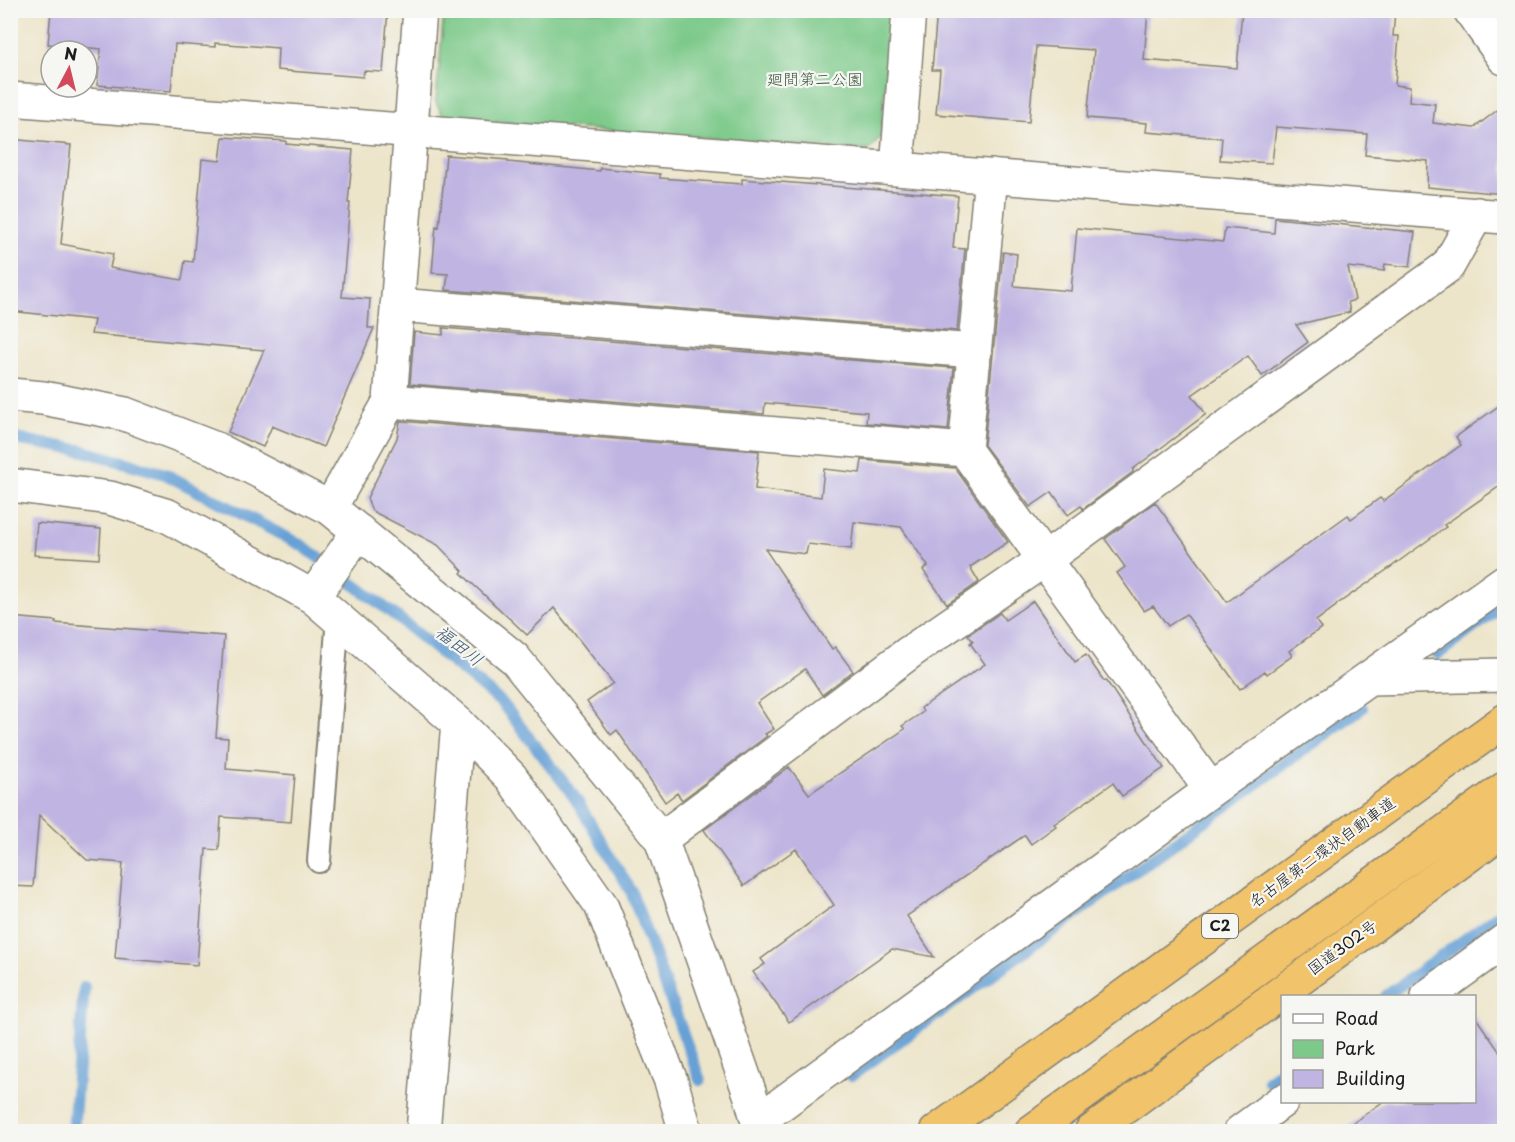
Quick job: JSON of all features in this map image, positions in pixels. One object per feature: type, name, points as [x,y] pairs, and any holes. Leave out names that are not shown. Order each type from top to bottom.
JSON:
[{"type":"highway","name":"名古屋第二環状自動車道","points":[[936,1131],[1504,721]]},
{"type":"highway","points":[[1031,1131],[1504,789]]},
{"type":"highway","name":"国道302号","points":[[1091,1131],[1488,841],[1504,824]]},
{"type":"street","points":[[330,508],[390,401],[420,10]]},
{"type":"street","points":[[897,169],[909,10]]},
{"type":"street","points":[[1470,10],[1504,58]]},
{"type":"street","points":[[10,99],[1491,216]]},
{"type":"street","points":[[991,176],[965,450],[1211,790]]},
{"type":"street","points":[[661,839],[910,652],[1044,560],[1448,266],[1491,216]]},
{"type":"street","points":[[398,305],[974,351]]},
{"type":"street","points":[[10,395],[43,398],[125,414],[216,448],[330,508],[354,537],[514,658],[661,839],[759,1126],[1211,790],[1504,582]]},
{"type":"street","points":[[390,401],[965,450]]},
{"type":"street","points":[[10,485],[110,498],[168,516],[318,590],[338,617],[458,723],[512,777],[601,905],[671,1081],[686,1131]]},
{"type":"street","points":[[318,590],[354,537]]},
{"type":"street","points":[[1370,678],[1504,675]]},
{"type":"street","points":[[423,1131],[458,723]]},
{"type":"street","points":[[1429,995],[1504,942]]},
{"type":"street","points":[[1240,1131],[1281,1102]]},
{"type":"lane","points":[[318,861],[338,617]]},
{"type":"green space","name":"廻間第二公園","points":[[444,11],[891,11],[881,137],[868,151],[444,118],[436,102]]},
{"type":"building","points":[[51,10],[388,10],[383,72],[364,71],[363,77],[277,70],[278,48],[215,43],[215,47],[175,44],[171,91],[99,85],[101,49],[99,49],[99,39],[48,39]]},
{"type":"building","points":[[937,10],[1148,10],[1144,60],[1237,68],[1242,10],[1395,10],[1393,36],[1399,36],[1395,85],[1410,87],[1409,101],[1435,104],[1433,123],[1474,128],[1504,105],[1504,194],[1427,187],[1428,161],[1365,155],[1367,134],[1276,127],[1272,163],[1220,160],[1222,138],[1146,132],[1147,123],[1087,118],[1094,50],[1036,46],[1029,122],[936,114],[940,70],[932,70]]},
{"type":"building","points":[[223,137],[286,141],[286,144],[353,150],[342,297],[370,299],[368,328],[374,328],[323,447],[272,426],[263,447],[228,432],[264,350],[91,334],[94,320],[10,311],[10,139],[71,145],[61,244],[113,254],[110,268],[182,280],[185,261],[193,262],[202,159],[220,161]]},
{"type":"building","points":[[446,155],[600,171],[600,168],[660,174],[660,178],[742,184],[742,179],[958,196],[953,248],[965,249],[957,331],[446,290],[448,274],[432,273]]},
{"type":"building","points":[[1275,218],[1415,232],[1410,267],[1385,264],[1384,271],[1348,267],[1355,300],[1348,302],[1350,312],[1296,325],[1308,342],[1262,376],[1248,356],[1192,395],[1206,414],[1083,509],[1081,506],[1068,515],[1052,492],[1030,507],[984,445],[1003,252],[1017,254],[1014,286],[1071,291],[1077,228],[1223,242],[1225,228],[1274,233]]},
{"type":"building","points":[[443,328],[954,368],[948,430],[866,423],[867,412],[765,403],[764,414],[410,384],[414,332],[443,335]]},
{"type":"building","points":[[1504,402],[1504,483],[1336,605],[1316,621],[1321,628],[1289,651],[1292,656],[1267,674],[1265,671],[1240,689],[1186,614],[1168,626],[1153,606],[1144,611],[1117,573],[1125,567],[1105,539],[1155,502],[1227,602],[1348,515],[1351,519],[1380,498],[1383,501],[1461,445],[1456,437]]},
{"type":"building","points":[[400,421],[759,451],[755,489],[821,497],[824,469],[860,473],[862,460],[955,468],[1008,542],[970,567],[979,582],[947,604],[923,570],[928,566],[901,527],[854,522],[851,549],[808,544],[806,554],[765,549],[832,649],[835,647],[853,671],[822,695],[805,669],[757,703],[774,729],[765,734],[767,736],[682,800],[677,793],[665,802],[617,730],[611,735],[587,702],[613,683],[554,608],[527,635],[461,573],[463,571],[438,545],[372,511],[367,498],[397,438]]},
{"type":"building","points":[[37,523],[101,529],[99,559],[34,555]]},
{"type":"building","points":[[1033,601],[1075,662],[1086,655],[1104,681],[1106,680],[1164,768],[1122,796],[1113,783],[1054,824],[1056,826],[1031,844],[1025,835],[907,916],[934,957],[892,949],[789,1022],[753,972],[765,964],[761,959],[834,905],[796,849],[744,886],[704,830],[789,767],[809,794],[905,729],[902,726],[923,712],[921,708],[985,664],[970,643],[973,641],[968,635],[1000,613],[1005,620]]},
{"type":"building","points":[[10,617],[56,621],[55,623],[224,636],[216,737],[228,738],[226,769],[295,775],[291,822],[221,817],[219,850],[206,849],[197,965],[115,958],[123,863],[87,860],[39,815],[33,887],[10,886]]},
{"type":"building","points":[[1476,1018],[1504,1058],[1504,1131],[1342,1131],[1381,1103],[1476,1103]]},
{"type":"waterway","name":"福田川","points":[[10,438],[84,451],[165,474],[303,546],[392,613],[502,703],[574,796],[631,891],[700,1080]]},
{"type":"waterway","points":[[1438,654],[1504,605]]},
{"type":"waterway","points":[[851,1076],[1362,708]]},
{"type":"waterway","points":[[1387,995],[1504,911]]},
{"type":"waterway","points":[[73,1132],[84,987]]},
{"type":"waterway","points":[[1268,1081],[1281,1072]]}]
